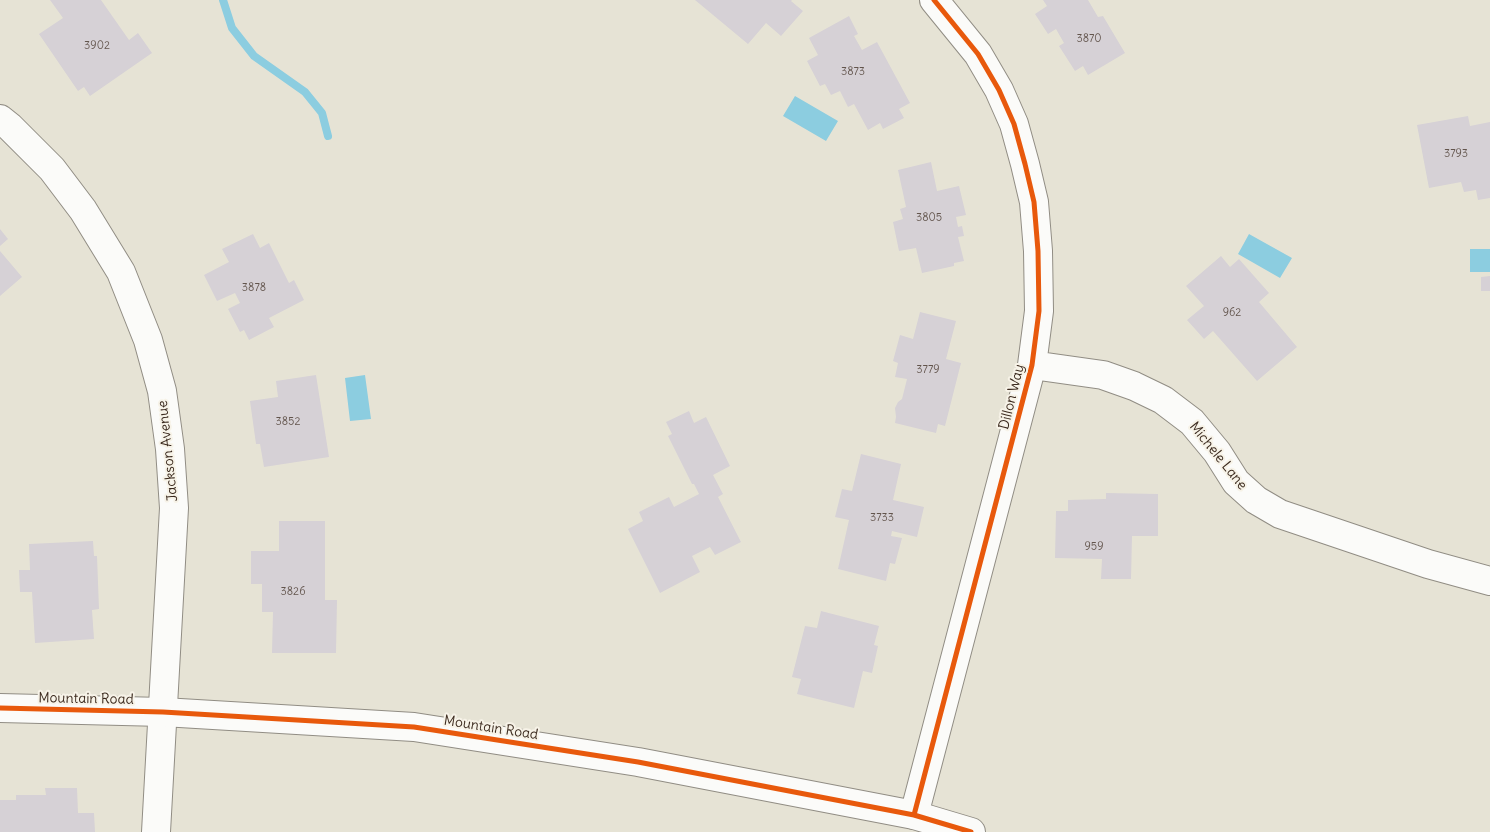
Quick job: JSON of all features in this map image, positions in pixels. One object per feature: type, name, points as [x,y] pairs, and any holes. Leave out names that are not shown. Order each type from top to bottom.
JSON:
[{"type":"street","name":"Dillon Way","points":[[914,815],[1032,365],[1039,311],[1038,251],[1034,202],[1014,124],[999,90],[978,54],[934,0]]},
{"type":"street","name":"Jackson Avenue","points":[[0,119],[52,169],[83,210],[121,272],[148,340],[162,391],[170,449],[174,508],[156,832]]},
{"type":"street","name":"Michele Lane","points":[[1032,365],[1103,375],[1134,386],[1163,400],[1192,422],[1217,452],[1236,482],[1256,500],[1280,514],[1428,564],[1490,580]]},
{"type":"street","name":"Mountain Road","points":[[0,708],[163,712],[414,728],[638,762],[914,815],[971,832]]},
{"type":"water","points":[[795,96],[838,121],[826,141],[783,116]]},
{"type":"water","points":[[1249,234],[1292,258],[1280,278],[1238,254]]},
{"type":"water","points":[[1470,249],[1490,249],[1490,272],[1470,272]]},
{"type":"water","points":[[365,375],[371,419],[350,421],[345,378]]},
{"type":"building","points":[[50,0],[101,0],[129,40],[138,33],[152,53],[90,96],[84,87],[78,91],[39,34],[63,18]]},
{"type":"building","points":[[695,0],[792,0],[803,11],[781,36],[766,23],[748,44]]},
{"type":"building","points":[[1043,0],[1088,0],[1098,17],[1103,16],[1125,53],[1088,75],[1083,66],[1075,71],[1059,46],[1064,43],[1056,29],[1048,34],[1035,14],[1047,6]]},
{"type":"building","points":[[849,16],[858,34],[854,36],[862,50],[877,42],[910,103],[899,109],[904,118],[883,129],[880,123],[868,130],[854,104],[848,107],[840,91],[831,95],[825,84],[820,86],[807,61],[818,55],[809,38]]},
{"type":"building","points":[[1468,116],[1470,126],[1490,122],[1490,198],[1478,200],[1476,190],[1464,192],[1461,182],[1429,188],[1417,125]]},
{"type":"building","points":[[931,162],[937,191],[959,186],[966,215],[956,217],[958,227],[962,226],[964,236],[958,237],[964,261],[954,263],[954,266],[922,273],[916,248],[899,251],[893,222],[903,219],[900,209],[906,207],[898,170]]},
{"type":"building","points":[[0,229],[8,239],[0,246]]},
{"type":"building","points":[[253,234],[260,248],[269,243],[289,283],[294,280],[304,300],[269,318],[274,327],[249,340],[244,330],[240,332],[228,309],[240,303],[235,293],[217,301],[204,275],[229,262],[222,249]]},
{"type":"building","points":[[0,251],[22,277],[0,296]]},
{"type":"building","points":[[1221,256],[1230,267],[1239,259],[1269,293],[1259,302],[1297,347],[1257,381],[1213,331],[1204,339],[1187,320],[1204,306],[1186,286]]},
{"type":"building","points":[[1490,276],[1490,291],[1481,291],[1481,277]]},
{"type":"building","points":[[920,312],[956,321],[946,359],[961,363],[945,426],[938,424],[936,433],[895,423],[895,408],[902,399],[907,379],[895,377],[898,363],[893,361],[900,335],[913,339]]},
{"type":"building","points":[[316,375],[329,457],[264,467],[260,444],[256,444],[250,401],[278,397],[276,381]]},
{"type":"building","points":[[689,411],[694,423],[706,417],[730,466],[713,475],[723,494],[718,497],[741,542],[715,555],[710,547],[692,556],[700,572],[660,593],[628,529],[643,521],[639,512],[669,497],[674,507],[699,494],[668,436],[672,434],[666,422]]},
{"type":"building","points":[[861,454],[901,464],[893,500],[924,507],[917,537],[892,531],[891,536],[902,538],[895,564],[890,563],[886,581],[838,569],[849,520],[835,517],[842,489],[852,491]]},
{"type":"building","points":[[1106,493],[1158,494],[1158,536],[1132,536],[1131,579],[1101,579],[1102,559],[1055,558],[1056,511],[1068,511],[1068,500],[1106,499]]},
{"type":"building","points":[[279,521],[325,521],[325,600],[337,600],[336,653],[272,653],[273,612],[262,612],[262,584],[251,584],[251,551],[279,551]]},
{"type":"building","points":[[93,541],[94,556],[97,556],[99,609],[92,610],[94,639],[35,643],[32,592],[20,592],[19,570],[30,570],[29,544]]},
{"type":"building","points":[[821,611],[879,626],[874,645],[878,646],[872,673],[863,671],[854,708],[797,694],[801,679],[792,677],[805,626],[817,628]]},
{"type":"building","points":[[45,788],[77,788],[78,813],[94,813],[95,832],[0,832],[0,800],[16,800],[16,795],[46,795]]},
{"type":"waterway","points":[[223,0],[232,28],[254,56],[305,92],[322,113],[328,136]]},
{"type":"cycle path","points":[[914,815],[1032,365],[1039,311],[1038,251],[1034,202],[1014,124],[999,90],[978,54],[934,0]]},
{"type":"cycle path","points":[[0,708],[163,712],[414,727],[638,762],[914,815],[971,832]]}]
